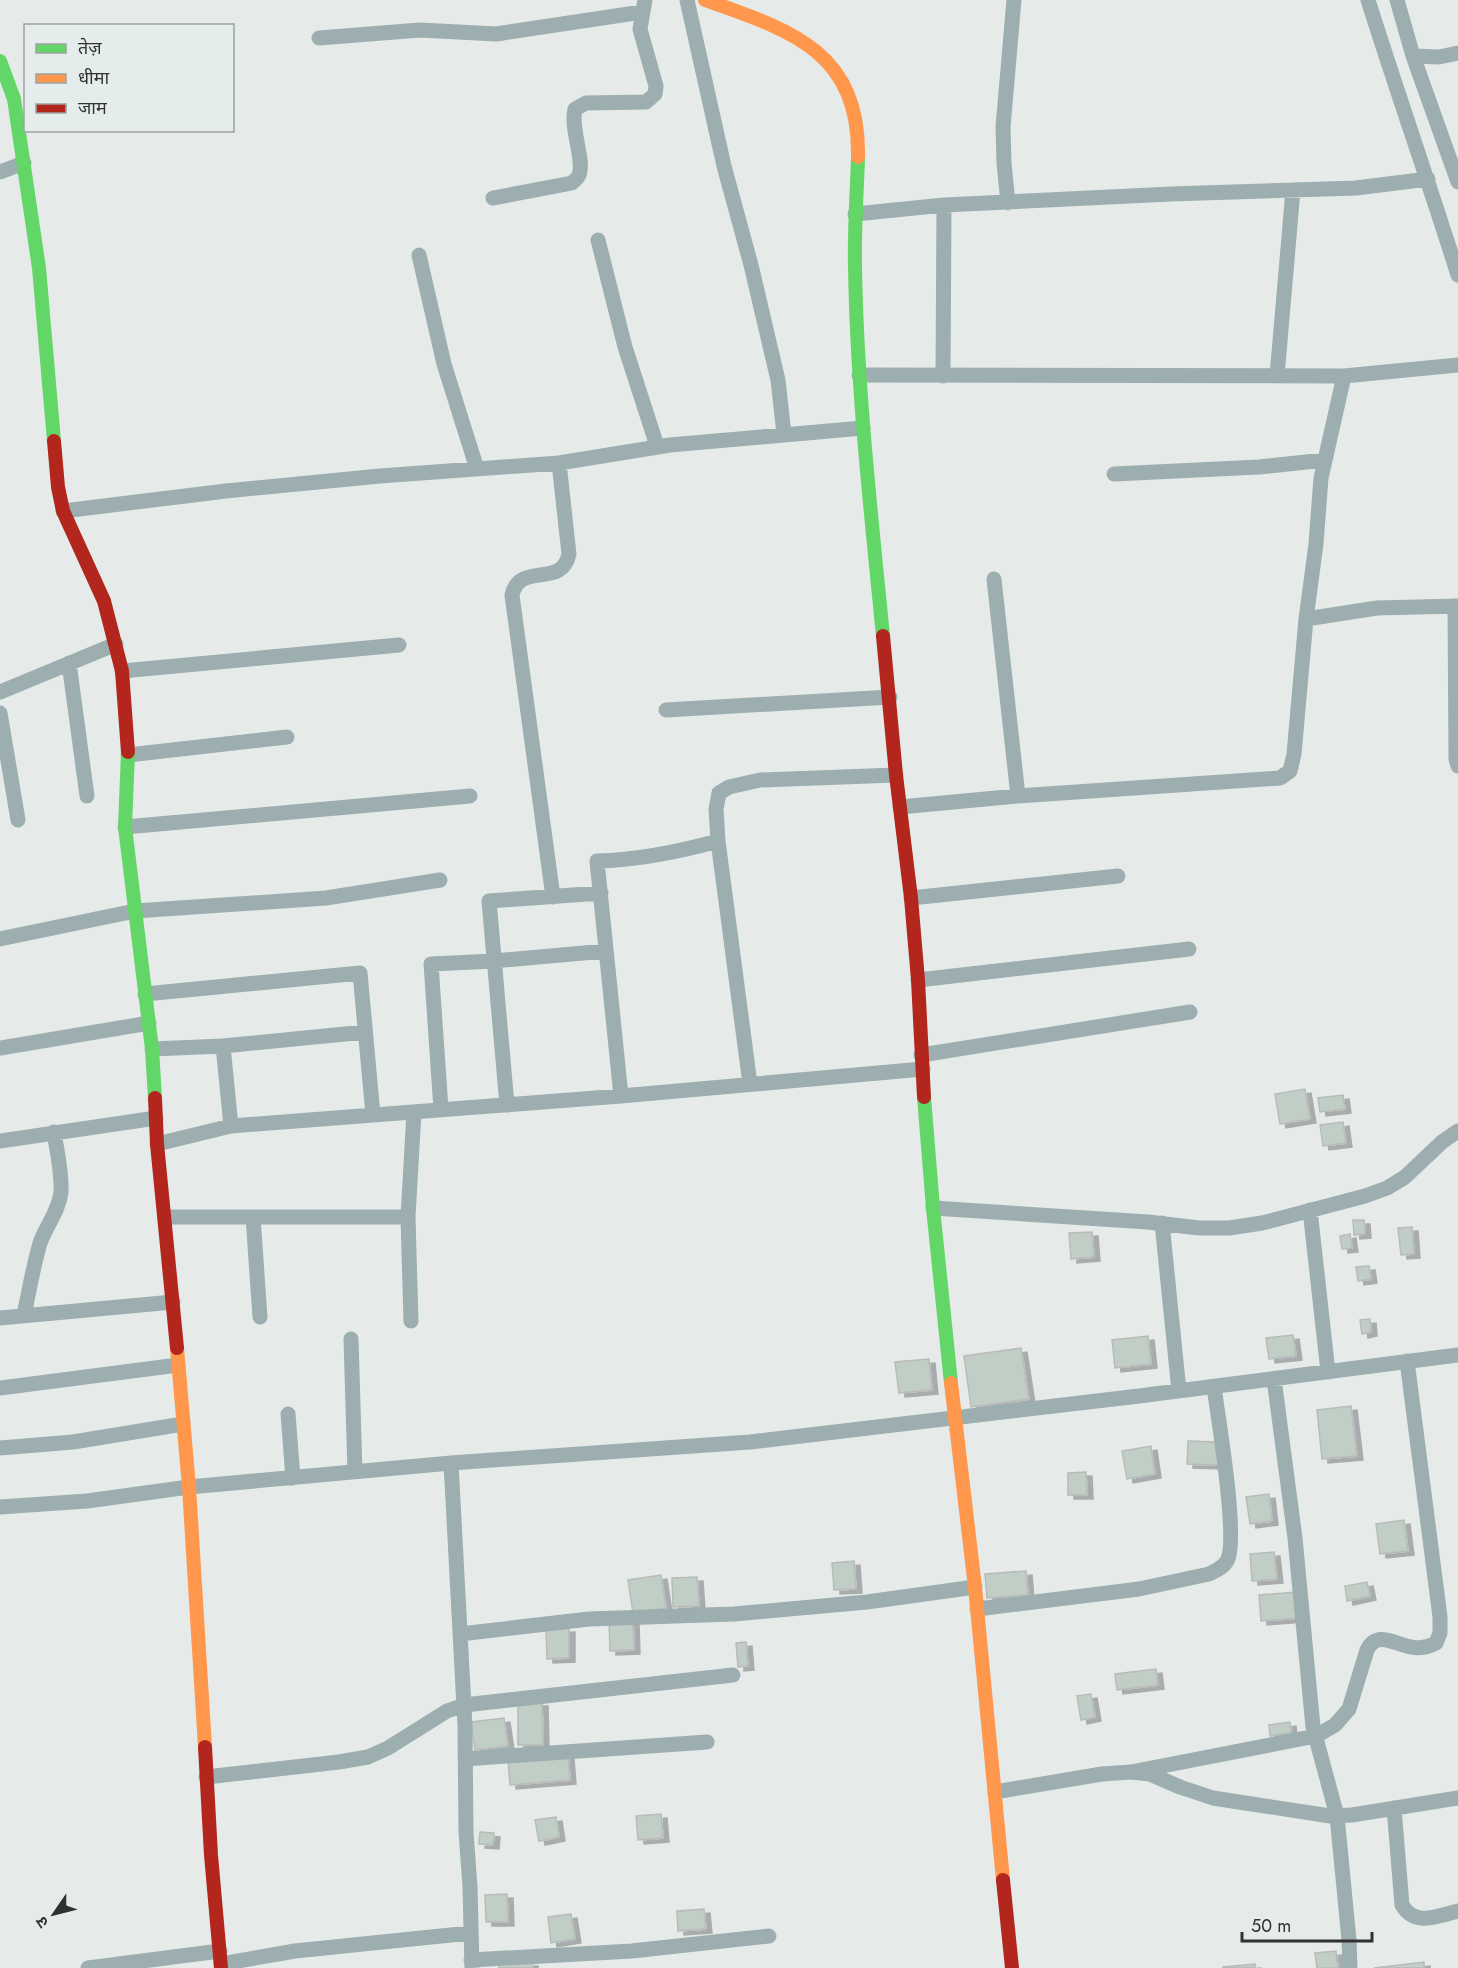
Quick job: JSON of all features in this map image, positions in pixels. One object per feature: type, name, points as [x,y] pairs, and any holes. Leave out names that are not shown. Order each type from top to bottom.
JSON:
[{"type":"street","points":[[687,0],[724,166],[751,265],[778,380],[784,434]]},
{"type":"street","points":[[705,0],[797,38],[817,51],[832,68],[854,108],[857,128],[855,214],[863,428],[896,775],[911,898],[933,1208],[975,1587],[1012,1968]]},
{"type":"street","points":[[1008,202],[1003,127],[1014,0]]},
{"type":"street","points":[[1368,0],[1458,275]]},
{"type":"street","points":[[1397,0],[1413,56],[1458,182]]},
{"type":"street","points":[[319,38],[420,30],[496,34],[643,6],[640,29],[656,86],[655,94],[646,102],[586,103],[574,109],[572,118],[580,163],[579,176],[572,183],[493,198]]},
{"type":"street","points":[[1413,56],[1439,57],[1458,53]]},
{"type":"street","points":[[0,61],[14,99],[39,268],[58,487],[63,511],[98,585],[122,671],[128,755],[125,827],[152,1049],[157,1144],[189,1487],[206,1777],[220,1961]]},
{"type":"street","points":[[0,172],[24,163]]},
{"type":"street","points":[[855,214],[944,205],[1356,188],[1428,179]]},
{"type":"street","points":[[1277,376],[1293,190]]},
{"type":"street","points":[[943,376],[944,205]]},
{"type":"street","points":[[598,240],[625,347],[657,446]]},
{"type":"street","points":[[419,255],[444,364],[477,469]]},
{"type":"street","points":[[860,375],[1344,376],[1458,365]]},
{"type":"street","points":[[900,807],[1018,796],[1280,778],[1290,771],[1294,754],[1306,619],[1325,460],[1344,376]]},
{"type":"street","points":[[63,511],[226,491],[559,463],[657,446],[863,428]]},
{"type":"street","points":[[1114,474],[1258,467],[1325,460]]},
{"type":"street","points":[[553,897],[512,595],[514,586],[520,579],[560,570],[567,564],[569,554],[559,463]]},
{"type":"street","points":[[994,579],[1018,796]]},
{"type":"street","points":[[1306,619],[1377,608],[1456,606],[1456,759],[1458,765]]},
{"type":"street","points":[[0,692],[116,644]]},
{"type":"street","points":[[122,671],[399,645]]},
{"type":"street","points":[[69,663],[87,796]]},
{"type":"street","points":[[666,710],[890,697]]},
{"type":"street","points":[[0,713],[18,820]]},
{"type":"street","points":[[128,755],[287,736]]},
{"type":"street","points":[[750,1084],[718,841],[716,809],[719,793],[729,787],[760,780],[896,775]]},
{"type":"street","points":[[125,827],[470,796]]},
{"type":"street","points":[[621,1096],[597,861],[628,861],[718,841]]},
{"type":"street","points":[[911,898],[1118,876]]},
{"type":"street","points":[[0,939],[135,911],[326,898],[440,880]]},
{"type":"street","points":[[507,1104],[489,901],[601,893]]},
{"type":"street","points":[[918,980],[1189,949]]},
{"type":"street","points":[[441,1109],[430,964],[606,951]]},
{"type":"street","points":[[145,994],[360,973],[373,1115]]},
{"type":"street","points":[[157,1144],[231,1126],[750,1084],[922,1062],[1190,1012]]},
{"type":"street","points":[[0,1048],[149,1023]]},
{"type":"street","points":[[152,1049],[223,1046],[366,1032]]},
{"type":"street","points":[[223,1046],[231,1126]]},
{"type":"street","points":[[411,1321],[408,1217],[414,1112]]},
{"type":"street","points":[[0,1141],[156,1118]]},
{"type":"street","points":[[933,1208],[1162,1223],[1199,1228],[1229,1228],[1262,1223],[1386,1188],[1405,1177],[1442,1142],[1458,1131]]},
{"type":"street","points":[[24,1316],[36,1256],[58,1206],[61,1193],[54,1132]]},
{"type":"street","points":[[1310,1210],[1328,1372]]},
{"type":"street","points":[[165,1217],[408,1217]]},
{"type":"street","points":[[253,1217],[260,1317]]},
{"type":"street","points":[[1162,1223],[1179,1391]]},
{"type":"street","points":[[0,1318],[173,1302]]},
{"type":"street","points":[[351,1339],[356,1472]]},
{"type":"street","points":[[0,1507],[87,1502],[189,1487],[451,1463],[750,1442],[955,1419],[1458,1355]]},
{"type":"street","points":[[995,1792],[1102,1774],[1131,1772],[1316,1736],[1335,1725],[1350,1709],[1371,1642],[1377,1639],[1413,1648],[1436,1644],[1440,1633],[1440,1617],[1407,1361]]},
{"type":"street","points":[[0,1388],[178,1365]]},
{"type":"street","points":[[1274,1379],[1295,1538],[1316,1736],[1338,1816],[1350,1968]]},
{"type":"street","points":[[977,1609],[1139,1589],[1219,1570],[1227,1562],[1230,1551],[1229,1500],[1214,1387]]},
{"type":"street","points":[[288,1414],[292,1478]]},
{"type":"street","points":[[0,1448],[73,1442],[183,1424]]},
{"type":"street","points":[[451,1463],[464,1705],[471,1964],[632,1951],[769,1935]]},
{"type":"street","points":[[460,1634],[589,1619],[734,1614],[867,1602],[975,1587]]},
{"type":"street","points":[[206,1777],[369,1757],[388,1748],[447,1711],[464,1705],[733,1676]]},
{"type":"street","points":[[465,1759],[707,1742]]},
{"type":"street","points":[[1131,1772],[1149,1774],[1213,1798],[1330,1816],[1458,1798]]},
{"type":"street","points":[[1394,1808],[1402,1905],[1407,1914],[1416,1918],[1429,1918],[1458,1911]]},
{"type":"street","points":[[88,1968],[220,1961],[470,1933]]},
{"type":"building","points":[[1305,1089],[1310,1119],[1280,1124],[1275,1094]]},
{"type":"building","points":[[1343,1095],[1345,1109],[1320,1112],[1318,1098]]},
{"type":"building","points":[[1343,1122],[1346,1143],[1323,1146],[1320,1125]]},
{"type":"building","points":[[1353,1220],[1364,1220],[1365,1234],[1354,1235]]},
{"type":"building","points":[[1412,1227],[1414,1254],[1401,1255],[1398,1228]]},
{"type":"building","points":[[1092,1232],[1094,1257],[1071,1259],[1069,1233]]},
{"type":"building","points":[[1350,1234],[1352,1248],[1342,1249],[1340,1236]]},
{"type":"building","points":[[1369,1266],[1371,1279],[1358,1281],[1356,1267]]},
{"type":"building","points":[[1370,1319],[1371,1332],[1362,1334],[1360,1320]]},
{"type":"building","points":[[1293,1335],[1296,1356],[1269,1359],[1266,1338]]},
{"type":"building","points":[[1148,1336],[1151,1364],[1115,1368],[1112,1340]]},
{"type":"building","points":[[1021,1348],[1029,1399],[971,1407],[964,1356]]},
{"type":"building","points":[[929,1359],[932,1390],[899,1393],[895,1362]]},
{"type":"building","points":[[1351,1406],[1357,1456],[1322,1459],[1317,1410]]},
{"type":"building","points":[[1188,1441],[1218,1442],[1218,1465],[1187,1464]]},
{"type":"building","points":[[1151,1446],[1155,1474],[1127,1479],[1122,1451]]},
{"type":"building","points":[[1086,1472],[1087,1495],[1068,1495],[1068,1473]]},
{"type":"building","points":[[1269,1494],[1272,1521],[1250,1524],[1246,1497]]},
{"type":"building","points":[[1404,1520],[1408,1551],[1380,1554],[1376,1524]]},
{"type":"building","points":[[1274,1552],[1277,1579],[1252,1581],[1250,1554]]},
{"type":"building","points":[[854,1561],[856,1589],[834,1590],[832,1563]]},
{"type":"building","points":[[1026,1571],[1028,1595],[987,1598],[985,1574]]},
{"type":"building","points":[[661,1575],[666,1608],[633,1613],[628,1580]]},
{"type":"building","points":[[697,1577],[699,1606],[673,1607],[672,1578]]},
{"type":"building","points":[[1367,1582],[1370,1596],[1347,1601],[1345,1586]]},
{"type":"building","points":[[1296,1592],[1298,1618],[1261,1621],[1259,1595]]},
{"type":"building","points":[[633,1619],[634,1650],[610,1651],[609,1620]]},
{"type":"building","points":[[569,1628],[569,1658],[547,1659],[546,1629]]},
{"type":"building","points":[[746,1642],[748,1666],[738,1667],[736,1643]]},
{"type":"building","points":[[1156,1669],[1158,1685],[1117,1690],[1115,1674]]},
{"type":"building","points":[[1091,1694],[1095,1717],[1081,1720],[1077,1696]]},
{"type":"building","points":[[518,1702],[542,1702],[543,1745],[518,1745]]},
{"type":"building","points":[[504,1718],[508,1746],[475,1750],[471,1722]]},
{"type":"building","points":[[1290,1722],[1291,1733],[1270,1736],[1269,1725]]},
{"type":"building","points":[[568,1755],[570,1780],[510,1785],[508,1760]]},
{"type":"building","points":[[661,1814],[663,1838],[638,1840],[636,1816]]},
{"type":"building","points":[[556,1817],[559,1837],[539,1841],[535,1820]]},
{"type":"building","points":[[480,1832],[494,1833],[493,1845],[479,1844]]},
{"type":"building","points":[[507,1894],[508,1922],[486,1922],[485,1895]]},
{"type":"building","points":[[704,1909],[706,1929],[678,1931],[677,1911]]},
{"type":"building","points":[[571,1914],[575,1939],[551,1943],[548,1917]]},
{"type":"building","points":[[1336,1951],[1338,1968],[1317,1968],[1315,1953]]},
{"type":"building","points":[[498,1962],[532,1962],[533,1968],[499,1968]]},
{"type":"building","points":[[1424,1962],[1424,1968],[1374,1968]]},
{"type":"building","points":[[1255,1964],[1255,1968],[1223,1968],[1223,1967]]},
{"type":"traffic: fast","points":[[0,61],[14,99],[39,268],[54,441]]},
{"type":"traffic: fast","points":[[858,157],[855,226],[856,313],[865,452],[883,636]]},
{"type":"traffic: fast","points":[[128,752],[125,827],[152,1049],[155,1098]]},
{"type":"traffic: fast","points":[[924,1097],[951,1383]]},
{"type":"traffic: slow","points":[[705,0],[765,22],[791,35],[814,50],[833,69],[847,92],[855,121],[858,157]]},
{"type":"traffic: slow","points":[[177,1348],[189,1487],[205,1747]]},
{"type":"traffic: slow","points":[[951,1383],[975,1587],[1003,1880]]},
{"type":"traffic: jam","points":[[54,441],[58,487],[63,511],[104,601],[122,671],[128,752]]},
{"type":"traffic: jam","points":[[883,636],[896,775],[911,898],[924,1097]]},
{"type":"traffic: jam","points":[[155,1098],[157,1144],[177,1348]]},
{"type":"traffic: jam","points":[[205,1747],[211,1855],[221,1968]]},
{"type":"traffic: jam","points":[[1003,1880],[1012,1968]]}]
